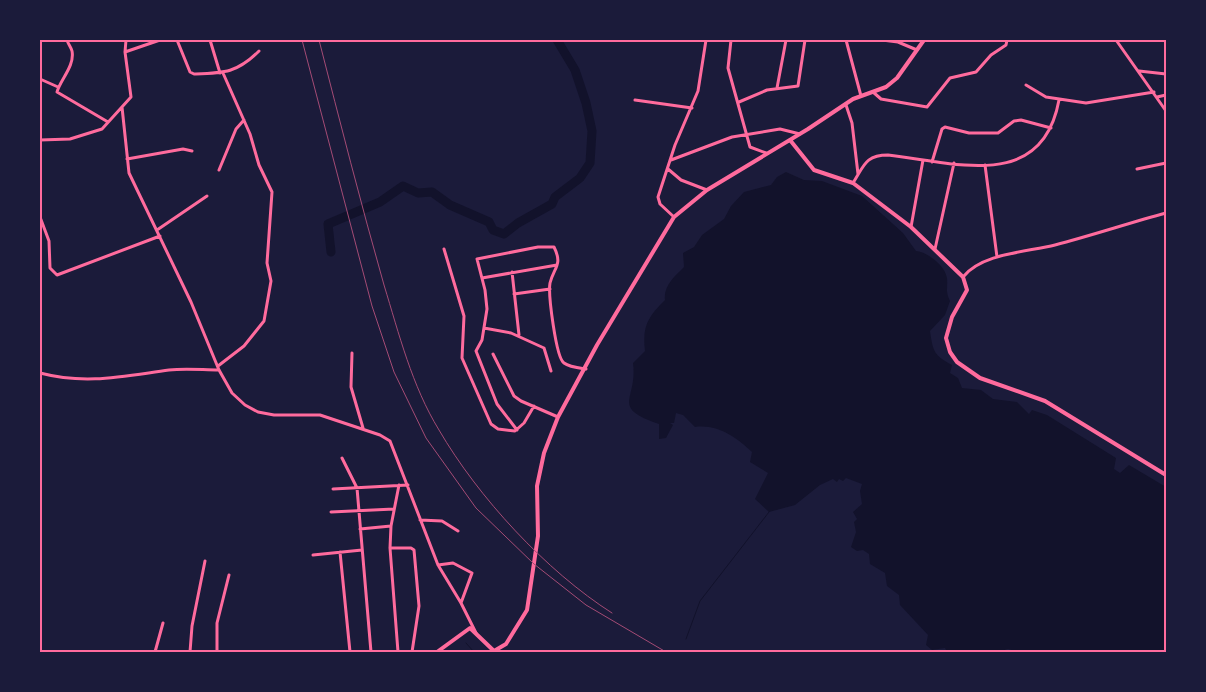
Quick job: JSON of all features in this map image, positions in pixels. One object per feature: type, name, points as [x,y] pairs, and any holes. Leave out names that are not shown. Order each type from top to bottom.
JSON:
[{"type":"street","points":[[67,40],[72,53],[65,78],[58,87],[57,93],[108,122]]},
{"type":"street","points":[[40,140],[70,139],[102,129],[131,97],[125,52],[126,40]]},
{"type":"street","points":[[125,52],[160,40]]},
{"type":"street","points":[[177,40],[192,74],[222,73],[242,67],[259,51]]},
{"type":"street","points":[[40,373],[76,379],[98,379],[133,377],[170,370],[219,368],[244,346],[264,321],[271,281],[267,261],[272,192],[210,40]]},
{"type":"street","points":[[674,216],[658,200],[671,160],[692,108],[701,74],[706,40]]},
{"type":"street","points":[[731,40],[727,63],[750,148],[766,153]]},
{"type":"street","points":[[777,88],[786,40]]},
{"type":"street","points":[[739,102],[761,92],[798,86],[805,40]]},
{"type":"street","points":[[846,40],[861,96]]},
{"type":"street","points":[[882,40],[898,42],[917,50]]},
{"type":"street","points":[[437,652],[470,628],[494,652],[506,644],[526,610],[538,536],[537,486],[544,453],[558,417],[598,344],[674,216],[708,190],[766,153],[801,134],[853,99],[873,92],[897,78],[924,40]]},
{"type":"street","points":[[873,92],[881,99],[927,107],[950,78],[976,72],[991,56],[1006,45],[1008,40]]},
{"type":"street","points":[[1096,40],[1117,40],[1166,111]]},
{"type":"street","points":[[1139,70],[1166,74]]},
{"type":"street","points":[[40,79],[58,87]]},
{"type":"street","points":[[1026,86],[1046,98],[1091,103],[1154,92]]},
{"type":"street","points":[[1157,97],[1166,95]]},
{"type":"street","points":[[635,100],[692,108]]},
{"type":"street","points":[[853,183],[873,156],[888,155],[932,162],[985,165],[1007,163],[1025,157],[1051,128],[1059,100]]},
{"type":"street","points":[[846,105],[852,123],[858,174]]},
{"type":"street","points":[[122,107],[127,160],[131,178],[160,236],[219,368],[238,400],[258,412],[274,415],[312,413],[384,436],[390,441],[438,564],[461,603],[476,634]]},
{"type":"street","points":[[219,170],[236,129],[244,120]]},
{"type":"street","points":[[932,162],[942,129],[945,127],[970,133],[998,133],[1014,121],[1021,120],[1051,128]]},
{"type":"street","points":[[671,160],[696,152],[713,142],[746,135],[780,129],[801,134]]},
{"type":"street","points":[[790,140],[814,170],[853,183],[911,228],[963,277],[967,290],[952,317],[946,338],[950,352],[957,362],[980,378],[1045,402],[1166,475]]},
{"type":"street","points":[[127,160],[183,149],[192,151]]},
{"type":"street","points":[[911,228],[923,160]]},
{"type":"street","points":[[934,249],[954,163]]},
{"type":"street","points":[[1137,169],[1166,163]]},
{"type":"street","points":[[985,165],[997,257]]},
{"type":"street","points":[[668,169],[681,180],[708,190]]},
{"type":"street","points":[[157,230],[208,196]]},
{"type":"street","points":[[963,277],[969,270],[997,257],[1053,246],[1166,212]]},
{"type":"street","points":[[40,217],[49,241],[50,270],[57,275],[160,236]]},
{"type":"street","points":[[517,430],[497,404],[476,351],[481,342],[487,306],[478,259],[538,247],[554,247],[559,260],[550,289],[555,335],[560,359],[565,364],[586,369]]},
{"type":"street","points":[[444,250],[464,316],[462,358],[490,424],[498,429],[517,430],[526,421],[534,406]]},
{"type":"street","points":[[482,278],[558,265]]},
{"type":"street","points":[[512,272],[520,336]]},
{"type":"street","points":[[514,294],[550,289]]},
{"type":"street","points":[[484,328],[520,336],[545,349],[551,372]]},
{"type":"street","points":[[352,353],[350,387],[363,429]]},
{"type":"street","points":[[493,354],[514,396],[558,417]]},
{"type":"street","points":[[342,458],[357,488],[371,652]]},
{"type":"street","points":[[398,652],[390,548],[394,509],[400,485]]},
{"type":"street","points":[[333,489],[408,485]]},
{"type":"street","points":[[330,512],[394,509]]},
{"type":"street","points":[[420,520],[442,521],[458,531]]},
{"type":"street","points":[[360,529],[392,526]]},
{"type":"street","points":[[390,548],[411,548],[414,550],[418,606],[412,652]]},
{"type":"street","points":[[312,555],[362,550]]},
{"type":"street","points":[[340,552],[350,652]]},
{"type":"street","points":[[190,652],[192,626],[205,561]]},
{"type":"street","points":[[438,564],[453,563],[472,573],[461,603]]},
{"type":"street","points":[[217,652],[217,623],[229,576]]},
{"type":"street","points":[[155,652],[163,623]]},
{"type":"shaded area","points":[[786,172],[804,180],[822,181],[862,196],[903,233],[916,251],[930,257],[943,268],[946,273],[947,292],[950,301],[945,315],[930,331],[931,338],[935,352],[952,365],[950,373],[958,378],[962,388],[981,390],[993,399],[1017,402],[1029,414],[1032,410],[1047,415],[1116,458],[1114,469],[1120,473],[1129,465],[1166,487],[1166,652],[1019,652],[1008,649],[997,652],[947,652],[945,648],[932,650],[926,645],[928,635],[900,605],[899,595],[887,586],[885,573],[870,564],[869,554],[863,550],[857,551],[851,547],[856,532],[854,522],[857,519],[853,512],[862,504],[860,491],[862,484],[846,478],[843,481],[839,479],[837,482],[833,479],[820,485],[795,505],[769,512],[755,499],[768,473],[750,462],[752,452],[740,441],[719,430],[695,427],[683,415],[676,413],[674,423],[670,423],[673,425],[666,438],[659,439],[659,424],[644,418],[630,407],[629,401],[634,376],[633,363],[645,351],[644,335],[650,317],[665,300],[666,290],[670,282],[684,267],[683,253],[694,247],[702,235],[724,219],[731,206],[744,192],[771,185],[777,177]]},
{"type":"waterway","points":[[331,252],[328,224],[380,202],[403,186],[418,193],[432,192],[450,205],[489,222],[493,230],[504,234],[518,223],[552,204],[555,197],[580,178],[590,163],[592,131],[586,103],[575,70],[557,40]]},
{"type":"waterway","points":[[686,639],[700,601],[769,512]]},
{"type":"waterway","points":[[466,643],[474,652]]},
{"type":"railway","points":[[302,40],[372,306],[394,372],[426,438],[476,508],[534,564],[586,605],[666,652]]},
{"type":"railway","points":[[319,40],[384,285],[407,359],[421,396],[439,430],[473,481],[515,531],[563,576],[612,613]]}]
